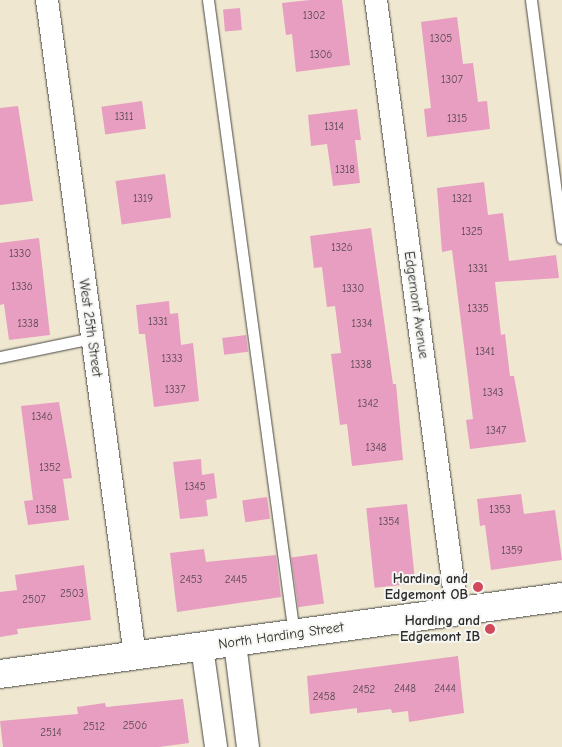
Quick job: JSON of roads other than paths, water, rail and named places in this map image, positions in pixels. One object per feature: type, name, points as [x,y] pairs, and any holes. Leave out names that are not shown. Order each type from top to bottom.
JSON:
[{"type":"street","name":"West 25th Street","points":[[49,0],[135,656]]},
{"type":"street","name":"Edgemont Avenue","points":[[376,0],[457,611]]},
{"type":"street","name":"North Harding Street","points":[[0,674],[457,611],[562,600]]},
{"type":"street","points":[[235,643],[248,747]]},
{"type":"street","points":[[202,647],[216,747]]},
{"type":"lane","points":[[208,0],[294,634]]},
{"type":"lane","points":[[531,0],[562,238]]},
{"type":"lane","points":[[0,357],[92,338]]},
{"type":"place","name":"Harding and Edgemont OB","points":[[478,587]]},
{"type":"place","name":"Harding and Edgemont IB","points":[[490,629]]}]
